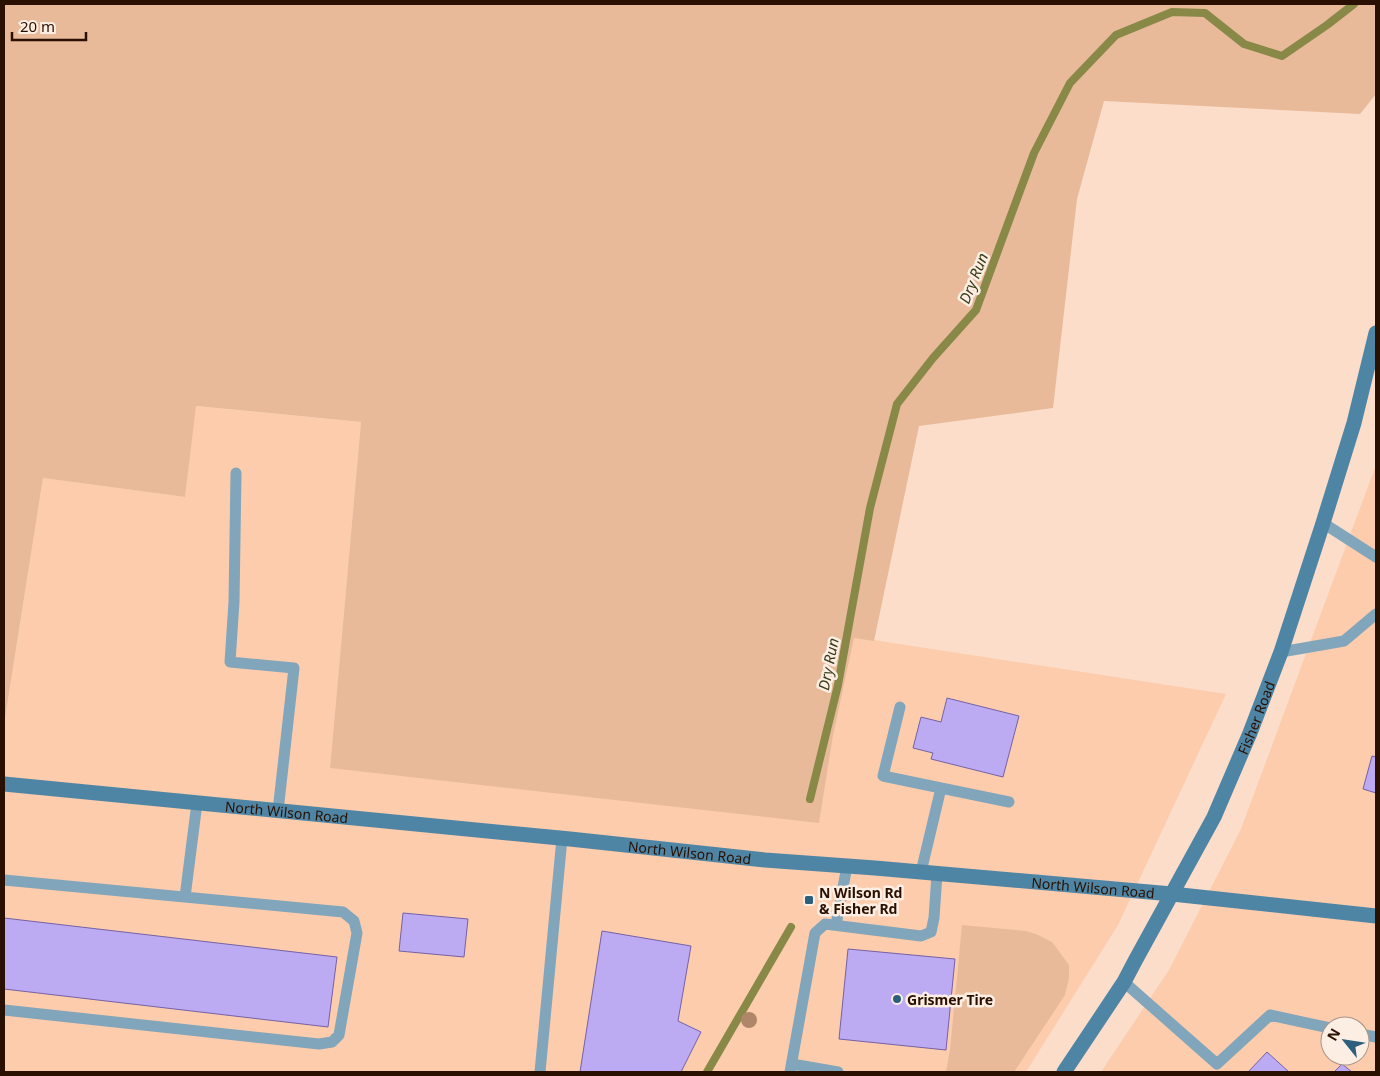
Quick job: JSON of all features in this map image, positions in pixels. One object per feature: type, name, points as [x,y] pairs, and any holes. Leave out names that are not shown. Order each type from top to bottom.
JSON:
[{"type":"main road","name":"Fisher Road","points":[[1064,1072],[1124,982],[1214,816],[1250,733],[1280,652],[1323,523],[1354,423],[1376,333]]},
{"type":"main road","name":"North Wilson Road","points":[[4,784],[562,838],[765,860],[1172,894],[1376,916]]},
{"type":"lane","points":[[236,473],[234,602],[230,662],[294,668],[278,811]]},
{"type":"lane","points":[[1323,523],[1376,557]]},
{"type":"lane","points":[[1280,652],[1344,641],[1376,614]]},
{"type":"lane","points":[[900,707],[883,776],[1009,802]]},
{"type":"lane","points":[[838,1072],[791,1068],[815,933],[825,924],[921,936],[931,932],[934,918],[929,873],[940,788]]},
{"type":"lane","points":[[185,897],[197,803]]},
{"type":"lane","points":[[540,1072],[562,838]]},
{"type":"lane","points":[[836,925],[847,866]]},
{"type":"lane","points":[[4,880],[343,912],[354,920],[357,933],[339,1035],[332,1042],[319,1044],[4,1010]]},
{"type":"lane","points":[[1124,982],[1217,1064]]},
{"type":"lane","points":[[1208,1072],[1270,1015],[1320,1026]]},
{"type":"shaded area","points":[[4,4],[1376,4],[1376,94],[1360,114],[1104,101],[1077,199],[1053,408],[919,426],[874,641],[854,638],[833,736],[819,823],[330,768],[361,422],[196,406],[185,497],[43,478],[4,725]]},
{"type":"shaded area","points":[[195,406],[361,422],[330,767],[819,822],[833,736],[854,637],[1226,694],[1118,925],[1026,1072],[4,1072],[4,726],[43,478],[185,497]]},
{"type":"shaded area","points":[[1376,465],[1376,1072],[1101,1072],[1169,970],[1241,829]]},
{"type":"shaded area","points":[[962,925],[1026,931],[1036,934],[1052,942],[1069,965],[1069,978],[1065,995],[1014,1072],[946,1072],[950,1050]]},
{"type":"building","points":[[947,698],[1019,716],[1003,777],[931,759],[933,753],[913,748],[921,717],[941,722]]},
{"type":"building","points":[[1372,756],[1376,757],[1376,793],[1363,789]]},
{"type":"building","points":[[403,913],[468,919],[464,957],[399,951]]},
{"type":"building","points":[[4,918],[337,957],[328,1027],[4,989]]},
{"type":"building","points":[[602,931],[691,946],[678,1021],[701,1032],[681,1072],[580,1072]]},
{"type":"building","name":"Grismer Tire","points":[[848,949],[955,959],[946,1050],[839,1039]]},
{"type":"building","points":[[1267,1052],[1289,1072],[1248,1072]]},
{"type":"building","points":[[1340,1066],[1344,1066],[1352,1072],[1334,1072]]},
{"type":"waterway","name":"Dry Run","points":[[810,799],[838,685],[870,508],[897,404],[933,358],[976,310],[1034,153],[1070,83],[1116,35],[1172,12],[1205,13],[1244,44],[1282,56],[1354,4]]},
{"type":"waterway","name":"Dry Run","points":[[707,1072],[791,927]]},
{"type":"place","name":"N Wilson Rd & Fisher Rd","points":[[809,900]]},
{"type":"place","name":"Grismer Tire","points":[[897,999]]}]
